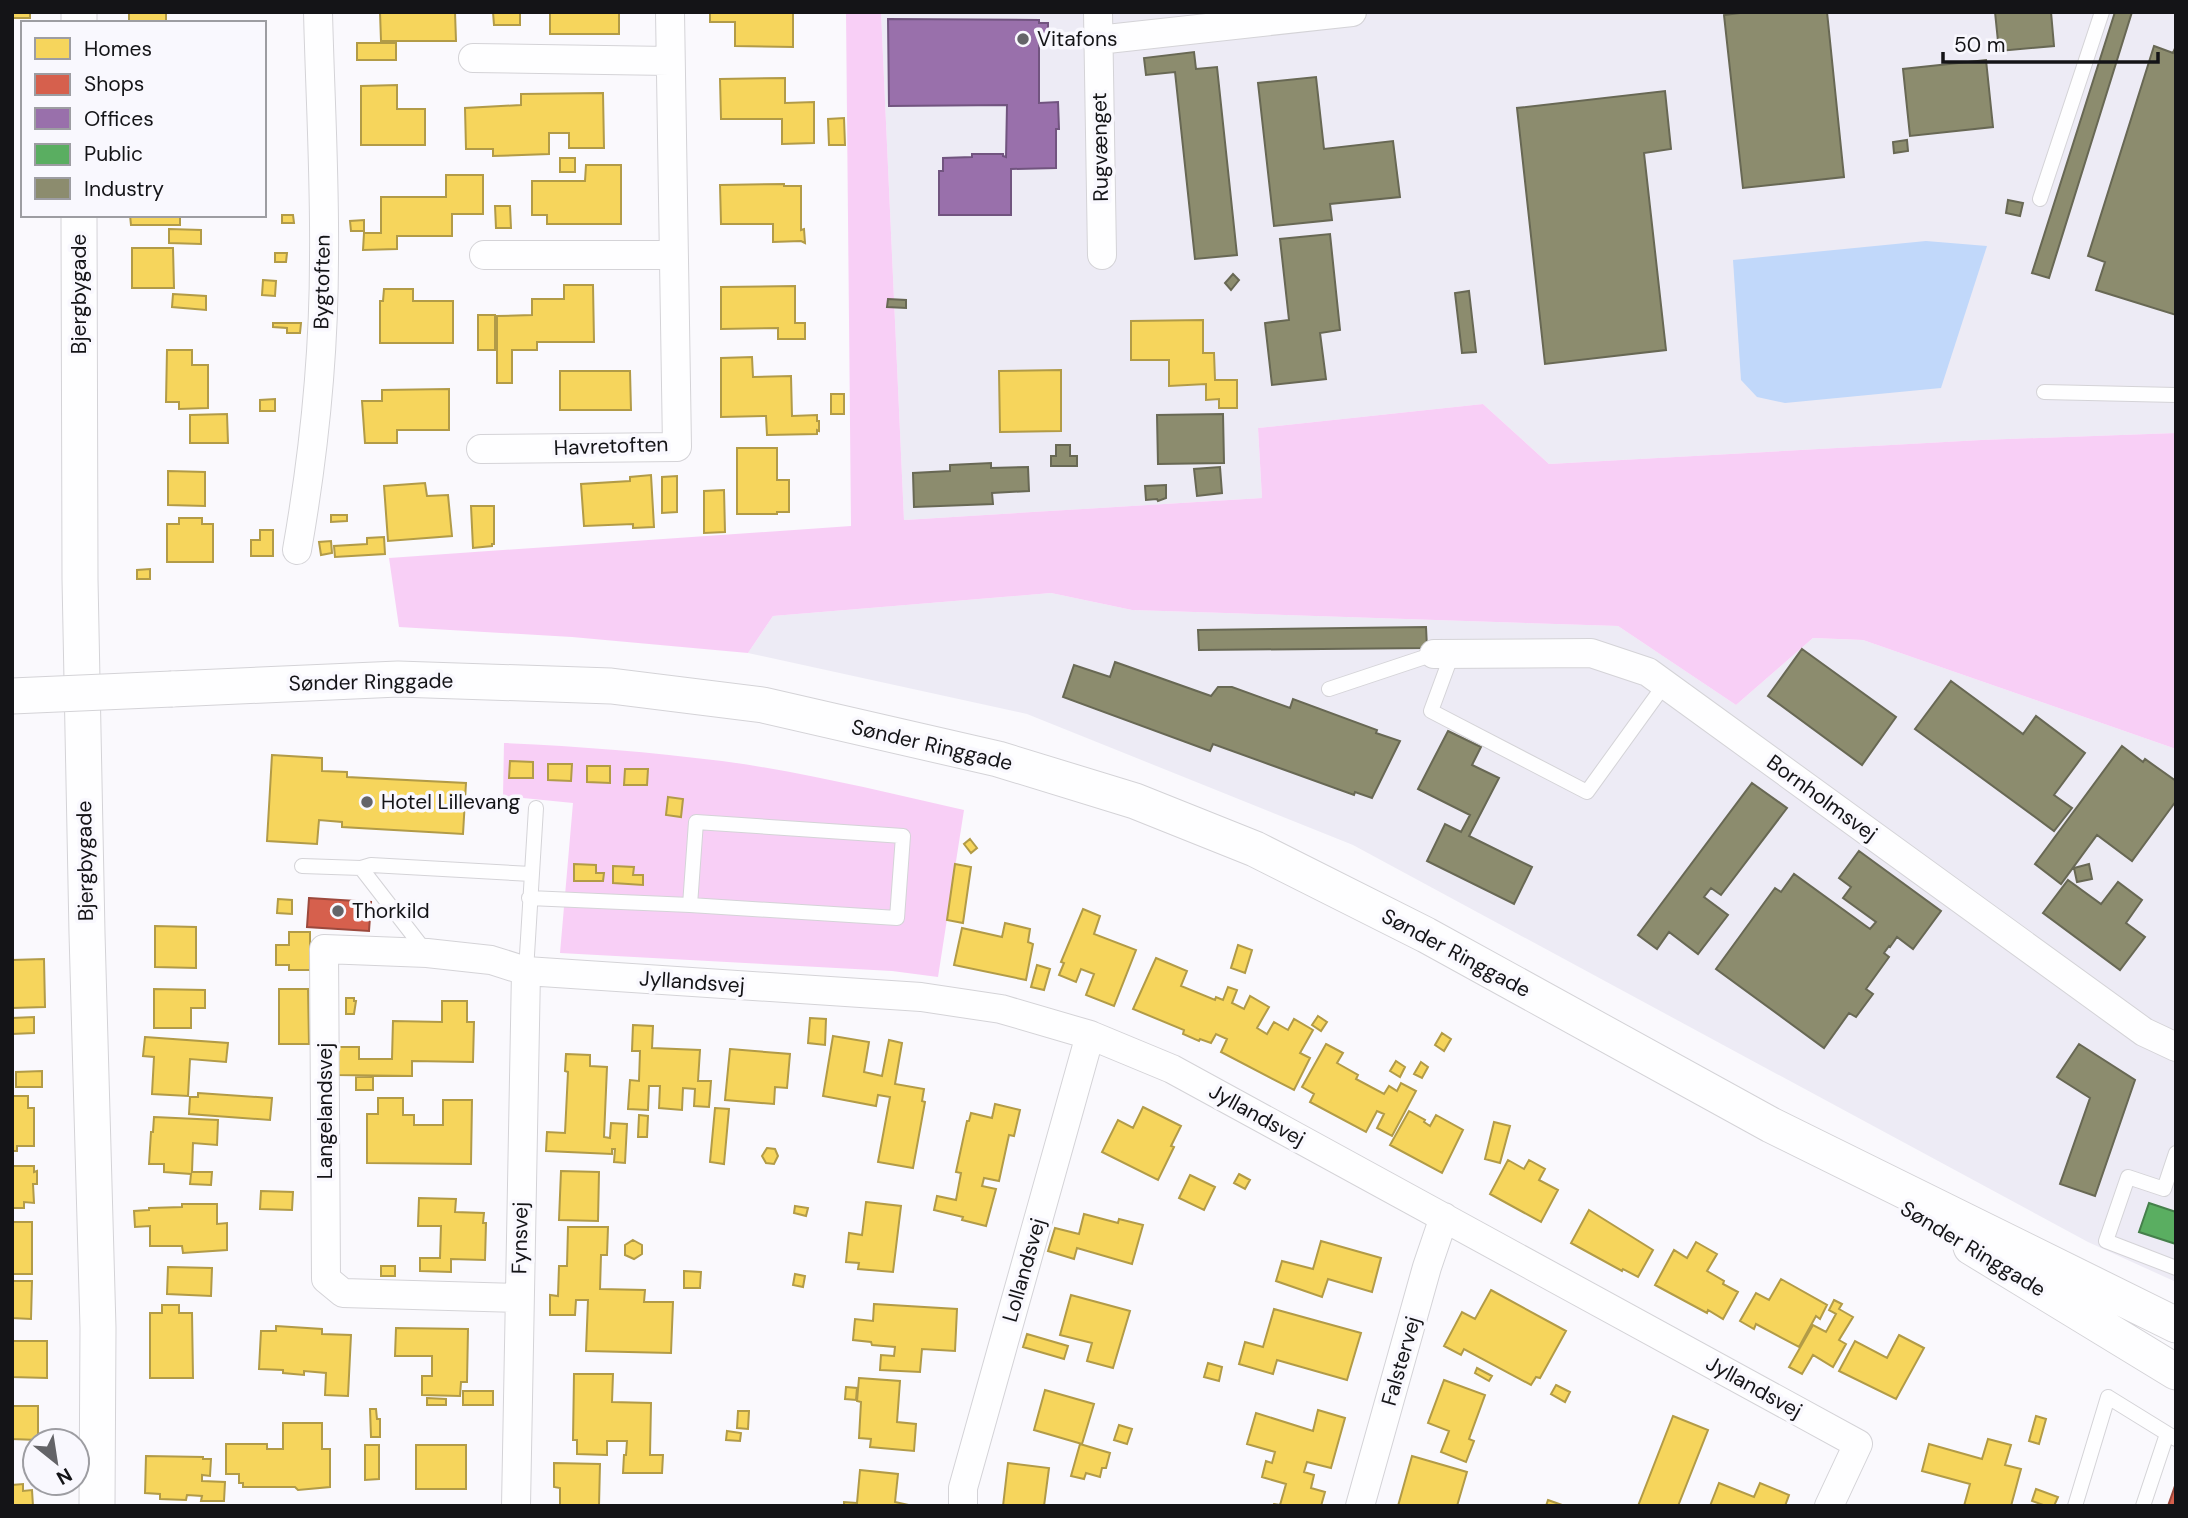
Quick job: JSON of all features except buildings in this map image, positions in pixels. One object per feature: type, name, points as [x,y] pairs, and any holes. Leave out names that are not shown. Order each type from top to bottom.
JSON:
[{"type":"street","name":"Bygtoften","points":[[298,550],[319,388],[324,259],[318,12]]},
{"type":"street","name":"Havretoften","points":[[481,449],[677,447],[670,12]]},
{"type":"street","name":"Rugvænget","points":[[1102,255],[1098,26],[1352,12]]},
{"type":"street","points":[[473,58],[669,61]]},
{"type":"street","name":"Bjergbygade","points":[[79,217],[80,579],[98,1328],[97,1506]]},
{"type":"street","points":[[484,255],[673,255]]},
{"type":"street","name":"Bornholmsvej","points":[[1443,654],[1591,653],[1648,672],[2144,1032],[2176,1048]]},
{"type":"street","name":"Sønder Ringgade","points":[[12,696],[398,678],[611,685],[763,705],[998,759],[1135,801],[1255,849],[1426,935],[1771,1125],[2176,1325]]},
{"type":"street","name":"Langelandsvej","points":[[519,1298],[343,1293],[326,1279],[324,949],[427,953],[491,960],[526,971]]},
{"type":"street","name":"Jyllandsvej","points":[[526,971],[921,997],[1001,1009],[1090,1035],[1172,1069],[1858,1444],[1829,1506]]},
{"type":"street","name":"Fynsvej","points":[[516,1506],[526,971]]},
{"type":"street","name":"Lollandsvej","points":[[963,1506],[963,1489],[1090,1035]]},
{"type":"street","name":"Sønder Ringgade","points":[[1771,1125],[2176,1372]]},
{"type":"street","points":[[1897,1203],[2038,1270],[2176,1349]]},
{"type":"street","name":"Falstervej","points":[[1360,1506],[1423,1281],[1444,1217]]},
{"type":"lane","points":[[2040,199],[2102,12]]},
{"type":"lane","points":[[2045,392],[2176,395]]},
{"type":"lane","points":[[1329,689],[1443,654],[1431,711],[1587,792],[1665,684]]},
{"type":"lane","points":[[526,971],[536,808]]},
{"type":"lane","points":[[529,898],[897,918],[903,836],[696,822],[690,905]]},
{"type":"lane","points":[[302,866],[362,868],[372,865],[531,874]]},
{"type":"lane","points":[[362,868],[427,953]]},
{"type":"lane","points":[[2176,1153],[2164,1189],[2128,1177],[2106,1241],[2176,1268]]},
{"type":"lane","points":[[2075,1506],[2108,1396],[2171,1436],[2143,1506]]},
{"type":"shaded area","points":[[846,12],[881,12],[904,520],[1262,498],[1258,428],[1483,404],[1549,464],[1981,440],[2176,433],[2176,749],[1863,640],[1813,638],[1736,705],[1618,626],[1132,610],[1051,593],[773,616],[748,653],[572,637],[399,627],[389,558],[851,526]]},
{"type":"shaded area","points":[[881,12],[2176,12],[2176,433],[1981,440],[1549,464],[1483,404],[1258,428],[1262,498],[904,520]]},
{"type":"shaded area","points":[[1051,593],[1132,610],[1618,626],[1736,705],[1813,638],[1863,640],[2176,749],[2176,1282],[2088,1242],[1353,845],[1027,714],[748,653],[773,616]]},
{"type":"shaded area","points":[[504,743],[722,761],[814,777],[964,810],[938,977],[892,971],[560,953],[573,803],[503,796]]},
{"type":"water","points":[[1926,241],[1987,246],[1941,388],[1785,403],[1757,397],[1741,380],[1733,260]]},
{"type":"place","name":"Vitafons","points":[[1023,39]]},
{"type":"place","name":"Hotel Lillevang","points":[[367,802]]},
{"type":"place","name":"Thorkild","points":[[338,911]]}]
